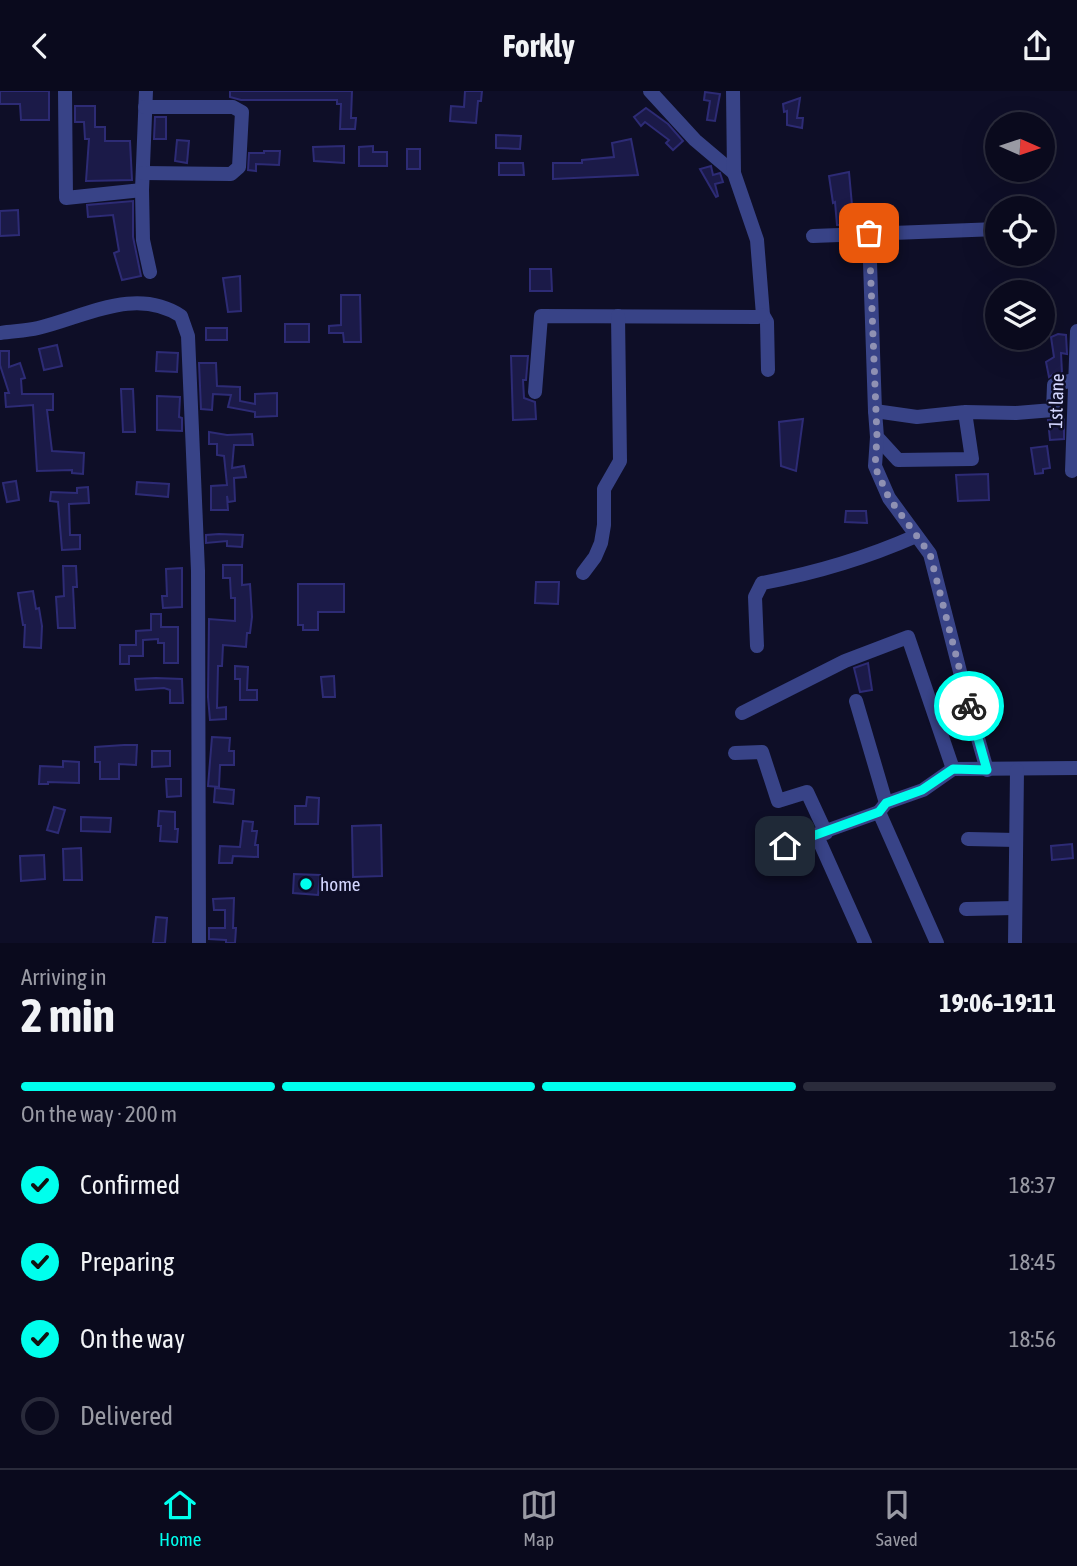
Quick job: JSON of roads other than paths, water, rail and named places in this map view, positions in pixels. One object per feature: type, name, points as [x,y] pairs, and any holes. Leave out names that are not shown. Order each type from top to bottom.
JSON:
[{"type":"street","points":[[65,91],[66,198],[142,190]]},
{"type":"street","points":[[146,91],[143,240],[150,272]]},
{"type":"street","points":[[650,91],[695,140],[734,173]]},
{"type":"street","points":[[733,91],[734,173],[757,240],[763,314],[767,321],[768,370]]},
{"type":"street","points":[[143,173],[231,174],[236,171],[239,167],[242,112],[233,107],[145,107]]},
{"type":"street","points":[[813,236],[985,229]]},
{"type":"street","points":[[869,233],[877,437],[875,467],[889,498],[930,554],[987,770]]},
{"type":"street","points":[[0,333],[39,328],[92,310],[120,304],[158,305],[181,316],[188,336],[198,571],[199,943]]},
{"type":"street","points":[[535,392],[541,316],[757,317],[763,314]]},
{"type":"street","points":[[583,573],[601,543],[604,489],[620,461],[618,316]]},
{"type":"street","name":"1st lane","points":[[1072,471],[1077,331]]},
{"type":"street","points":[[875,411],[917,417],[965,412],[1016,413],[1053,410],[1054,385],[1077,379]]},
{"type":"street","points":[[877,437],[898,460],[972,459],[965,412]]},
{"type":"street","points":[[757,646],[755,597],[762,583],[814,573],[879,552],[916,536]]},
{"type":"street","points":[[742,713],[845,661],[908,637],[953,769]]},
{"type":"street","points":[[856,701],[882,808],[937,943]]},
{"type":"street","points":[[735,753],[762,752],[778,801],[807,792],[865,943]]},
{"type":"street","points":[[785,846],[821,834],[922,790],[953,769],[1077,768]]},
{"type":"street","points":[[1015,943],[1017,770]]},
{"type":"street","points":[[968,839],[1016,840]]},
{"type":"street","points":[[966,909],[1015,908]]},
{"type":"place","name":"home","points":[[306,884]]}]
